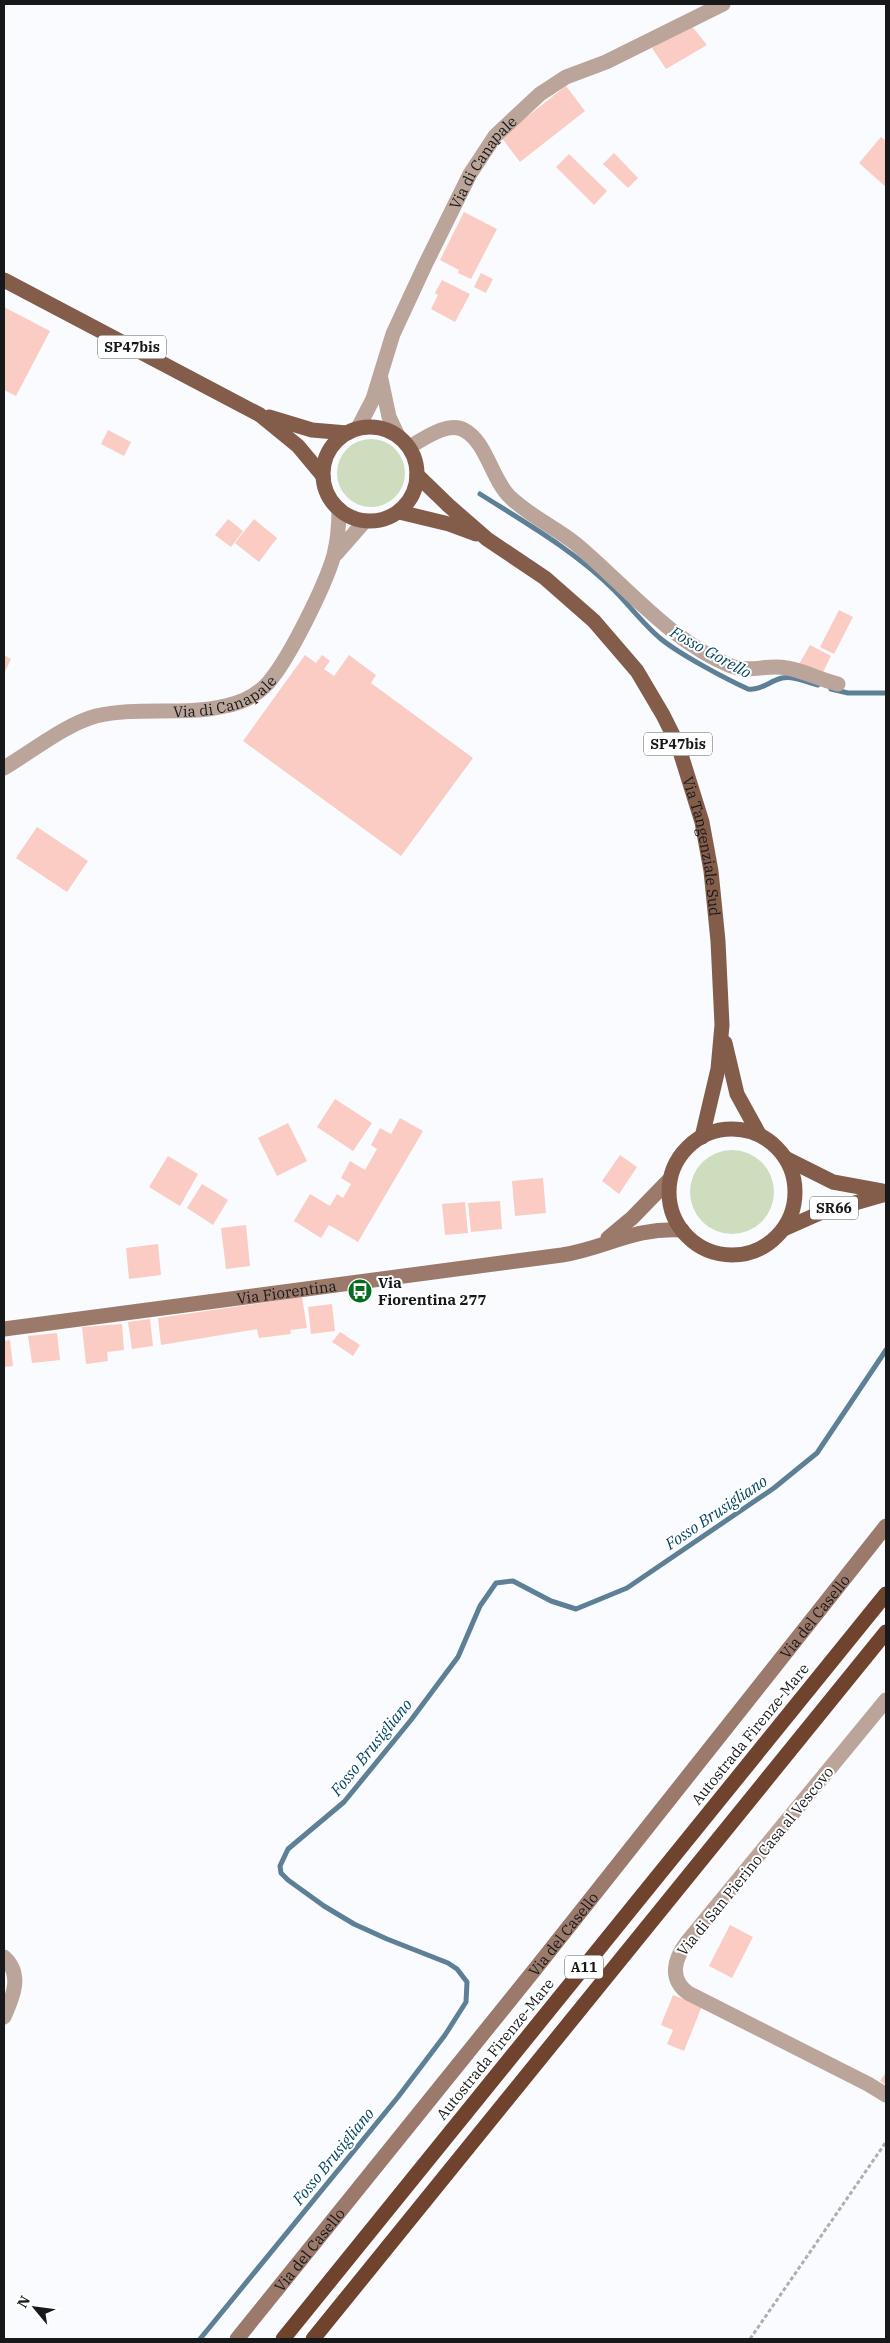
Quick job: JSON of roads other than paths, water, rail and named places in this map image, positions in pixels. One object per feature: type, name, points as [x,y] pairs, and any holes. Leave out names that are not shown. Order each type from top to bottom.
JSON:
[{"type":"highway","name":"Autostrada Firenze-Mare","points":[[283,2339],[886,1594]]},
{"type":"highway","name":"A11","points":[[313,2339],[886,1632]]},
{"type":"main road","name":"SP47bis","points":[[4,280],[260,415],[298,446],[323,476],[326,492],[338,510]]},
{"type":"main road","name":"SP47bis","points":[[260,415],[312,430],[379,428],[398,436],[409,447],[415,460],[417,475]]},
{"type":"main road","points":[[323,476],[325,460],[329,451],[339,439],[353,430]]},
{"type":"main road","points":[[338,510],[348,516],[365,521],[382,520],[399,512],[412,495],[417,475]]},
{"type":"main road","name":"Via Tangenziale Sud","points":[[417,475],[487,539],[545,578],[594,621],[637,671],[664,714],[678,745],[702,822],[711,871],[718,941],[722,1025],[718,1069],[702,1137]]},
{"type":"main road","name":"Via Tangenziale Sud","points":[[399,512],[449,524],[487,539]]},
{"type":"main road","name":"Via Tangenziale Sud","points":[[722,1025],[735,1089],[759,1134]]},
{"type":"main road","points":[[736,1128],[759,1134],[777,1147],[786,1159],[794,1178],[795,1199],[793,1210],[777,1237],[760,1249],[739,1255],[728,1255],[707,1250],[698,1245],[682,1230],[670,1206],[670,1179],[678,1159],[693,1143],[712,1132],[736,1128]]},
{"type":"main road","name":"SR66","points":[[786,1159],[833,1182],[859,1189],[886,1193]]},
{"type":"main road","name":"SR66","points":[[784,1228],[820,1213],[886,1193]]},
{"type":"street","name":"Via di Canapale","points":[[353,430],[369,410],[381,380],[393,334],[425,265],[470,174],[495,136],[540,94],[566,77],[606,62],[723,4]]},
{"type":"street","points":[[381,380],[390,417],[398,436]]},
{"type":"street","points":[[409,447],[447,428],[460,428],[466,431],[476,441],[501,486],[512,499],[575,543],[676,633],[736,668],[748,670],[786,668],[821,681],[838,684]]},
{"type":"street","name":"Via di Canapale","points":[[4,768],[77,724],[95,716],[116,713],[204,710],[226,706],[256,694],[268,684],[280,666],[310,611],[333,557],[338,531],[338,510]]},
{"type":"street","points":[[333,557],[365,521]]},
{"type":"street","name":"Via Fiorentina","points":[[599,1245],[623,1227],[670,1179]]},
{"type":"street","name":"Via Fiorentina","points":[[4,1329],[562,1255],[650,1230],[682,1230]]},
{"type":"street","name":"Via del Casello","points":[[237,2339],[531,1974],[886,1526]]},
{"type":"street","name":"Via di San Pierino Casa al Vescovo","points":[[886,1700],[687,1942],[678,1956],[674,1968],[678,1982],[688,1993],[868,2084],[886,2095]]},
{"type":"street","points":[[4,1957],[13,1967],[15,1983],[4,2017]]},
{"type":"waterway","name":"Fosso Gorello","points":[[480,494],[567,550],[614,590],[661,639],[703,666],[748,689],[757,689],[782,678],[796,679],[818,685]]},
{"type":"waterway","name":"Fosso Gorello","points":[[831,689],[848,693],[886,693]]},
{"type":"waterway","name":"Fosso Brusigliano","points":[[200,2339],[398,2097],[445,2035],[466,2002],[467,1982],[457,1969],[448,1963],[354,1924],[324,1906],[288,1880],[281,1873],[280,1866],[288,1849],[344,1802],[411,1720],[458,1657],[480,1606],[496,1583],[513,1581],[551,1601],[576,1609],[627,1588],[774,1488],[817,1453],[886,1350]]},
{"type":"place","name":"Via Fiorentina 277","points":[[360,1291]]}]
